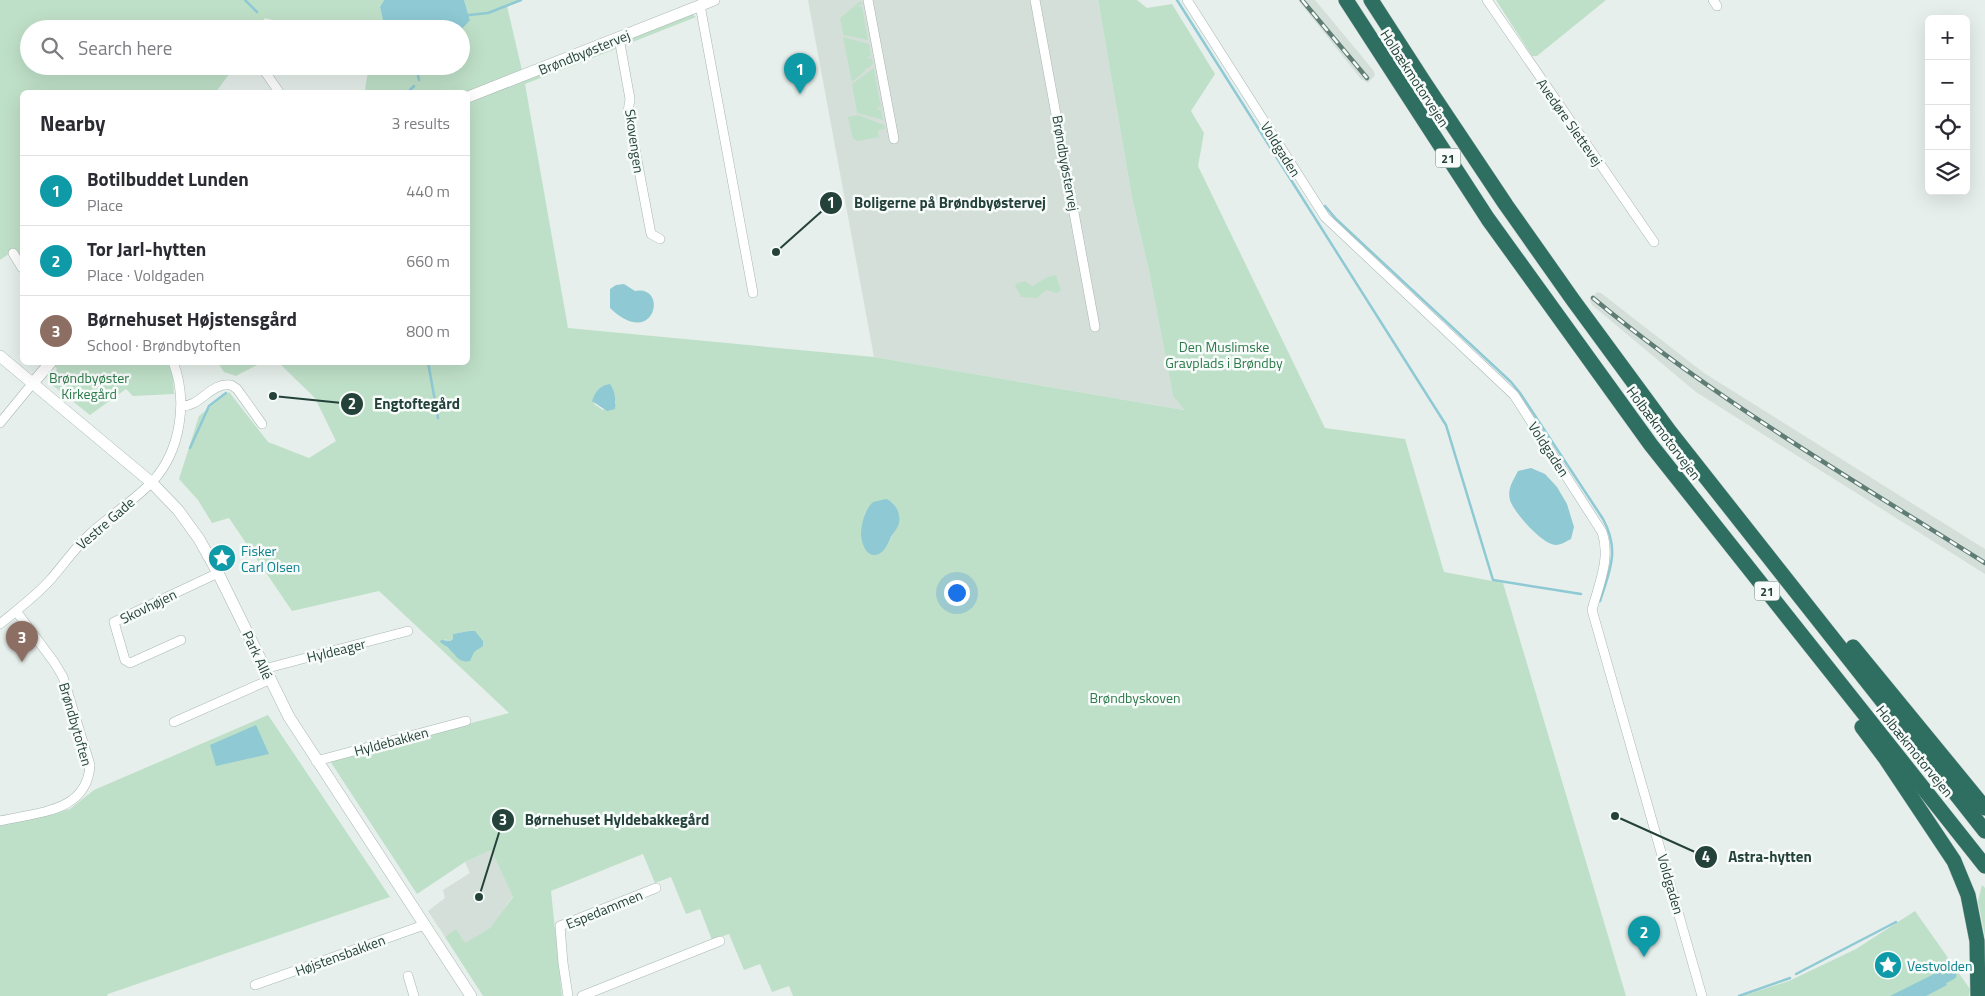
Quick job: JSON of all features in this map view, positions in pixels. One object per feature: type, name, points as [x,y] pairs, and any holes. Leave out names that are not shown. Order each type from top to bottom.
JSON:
[{"type":"highway","name":"Holbækmotorvejen","points":[[1346,0],[1482,210],[1651,445],[1985,866]]},
{"type":"highway","name":"Holbækmotorvejen","points":[[1371,0],[1445,115],[1573,300],[1670,432],[1985,831]]},
{"type":"highway","points":[[1763,550],[1809,594],[1985,808]]},
{"type":"highway","points":[[1783,612],[1814,662],[1886,759],[1954,862],[1968,896],[1978,941],[1978,996]]},
{"type":"street","name":"Brøndbyøstervej","points":[[470,96],[714,0]]},
{"type":"street","points":[[868,0],[894,139]]},
{"type":"street","name":"Brøndbyøstervej","points":[[1036,0],[1095,327]]},
{"type":"street","name":"Voldgaden","points":[[1187,0],[1326,217],[1514,395],[1602,532],[1606,546],[1606,558],[1592,610],[1702,996]]},
{"type":"street","name":"Avedøre Slettevej","points":[[1487,0],[1654,242]]},
{"type":"street","points":[[700,6],[753,293]]},
{"type":"street","name":"Skovengen","points":[[619,38],[630,99],[628,112],[651,234],[660,240]]},
{"type":"street","points":[[267,75],[278,90]]},
{"type":"street","points":[[13,253],[20,265]]},
{"type":"street","name":"Park Allé","points":[[0,356],[152,483],[178,510],[199,539],[218,573],[269,680],[289,717],[471,996]]},
{"type":"street","points":[[0,423],[48,365]]},
{"type":"street","name":"Vestre Gade","points":[[0,624],[51,579],[67,557],[90,534],[152,483],[161,471],[178,434],[181,406],[179,379],[174,365]]},
{"type":"street","points":[[181,406],[194,404],[216,387],[225,384],[231,385],[237,389],[262,424]]},
{"type":"street","name":"Skovhøjen","points":[[181,640],[130,663],[125,660],[114,622],[218,573]]},
{"type":"street","name":"Brøndbytoften","points":[[0,821],[64,806],[84,790],[90,772],[90,765],[63,677],[16,611]]},
{"type":"street","name":"Hyldeager","points":[[264,668],[408,631]]},
{"type":"street","points":[[174,722],[269,680]]},
{"type":"street","name":"Hyldebakken","points":[[316,761],[466,721]]},
{"type":"street","name":"Espedammen","points":[[568,996],[560,926],[656,888]]},
{"type":"street","name":"Højstensbakken","points":[[255,985],[424,925]]},
{"type":"street","points":[[582,996],[720,941]]},
{"type":"street","points":[[408,976],[414,996]]},
{"type":"shaded area","points":[[808,0],[1098,0],[1132,198],[1149,271],[1173,396],[1184,410],[874,357]]},
{"type":"shaded area","points":[[1298,0],[1315,0],[1373,70],[1375,75],[1368,83],[1361,79]]},
{"type":"shaded area","points":[[1597,292],[1601,293],[1704,373],[1985,549],[1985,574],[1696,392],[1592,305],[1590,300]]},
{"type":"shaded area","points":[[491,850],[513,896],[491,928],[464,944],[456,930],[445,937],[428,911],[445,898],[443,890],[470,873],[465,862]]},
{"type":"green space","points":[[0,0],[384,0],[380,7],[383,20],[272,20],[265,18],[264,20],[20,20],[20,75],[228,75],[217,90],[20,90],[20,256],[16,249],[0,260]]},
{"type":"green space","name":"Brøndbyskoven","points":[[464,0],[521,0],[507,6],[524,79],[613,45],[618,48],[525,84],[568,328],[874,357],[1184,410],[1173,396],[1149,271],[1132,198],[1098,0],[1137,0],[1147,8],[1172,4],[1215,74],[1191,111],[1204,133],[1198,166],[1325,428],[1405,439],[1444,572],[1503,583],[1626,996],[793,996],[789,986],[772,992],[760,964],[744,970],[729,934],[712,940],[700,909],[686,914],[671,877],[655,883],[643,854],[551,891],[562,996],[483,996],[445,937],[456,929],[465,943],[490,928],[513,897],[491,850],[465,862],[417,894],[330,761],[509,713],[379,591],[292,611],[229,518],[212,523],[198,500],[179,479],[199,416],[229,392],[268,442],[309,458],[336,441],[315,398],[281,365],[470,365],[470,90],[365,89],[367,75],[470,75],[469,20]],"holes":[[[602,386],[612,387],[616,403],[603,410],[594,404]],[[891,501],[896,507],[899,519],[895,532],[884,550],[861,534],[865,513]],[[475,631],[478,650],[454,655],[446,647],[445,639],[449,641],[453,639],[453,634]]]},
{"type":"green space","points":[[1496,0],[1606,0],[1537,56],[1532,56]]},
{"type":"green space","points":[[861,1],[862,5],[859,5],[859,7],[862,6],[868,40],[843,35],[840,18]]},
{"type":"green space","points":[[692,14],[696,17],[625,45],[627,39]]},
{"type":"green space","points":[[843,37],[869,44],[871,57],[868,56],[869,59],[872,58],[873,64],[867,69],[865,68],[865,71],[852,82]]},
{"type":"green space","points":[[874,68],[881,108],[878,107],[878,110],[881,109],[883,120],[857,113],[852,84]]},
{"type":"green space","points":[[858,115],[884,125],[885,129],[878,130],[879,137],[858,141],[853,139],[848,117]]},
{"type":"green space","points":[[1056,275],[1061,290],[1057,293],[1046,290],[1037,298],[1021,297],[1015,286],[1017,283],[1025,281],[1032,286]]},
{"type":"green space","name":"Brøndbyøster Kirkegård","points":[[170,365],[173,377],[174,394],[133,396],[126,389],[90,415],[51,384],[50,378],[57,369],[55,366]]},
{"type":"green space","points":[[219,365],[257,365],[236,376],[224,372]]},
{"type":"green space","points":[[268,715],[390,897],[108,994],[107,996],[0,996],[0,825],[70,809],[94,790]]},
{"type":"green space","points":[[1982,885],[1985,888],[1985,936],[1978,901]]},
{"type":"green space","name":"Vestvolden","points":[[1915,911],[1970,989],[1969,996],[1742,996],[1789,981],[1856,949]]},
{"type":"water","points":[[384,0],[464,0],[470,20],[383,20],[380,7]]},
{"type":"water","points":[[624,284],[635,291],[646,291],[652,297],[654,305],[652,313],[647,320],[638,322],[625,319],[610,308],[610,289],[616,285]]},
{"type":"water","points":[[610,384],[615,396],[615,409],[607,411],[592,401],[598,390]]},
{"type":"water","points":[[1531,468],[1545,474],[1557,487],[1567,504],[1574,527],[1571,539],[1562,544],[1550,544],[1544,540],[1517,513],[1510,500],[1510,489],[1518,471]]},
{"type":"water","points":[[886,499],[897,508],[899,515],[898,525],[884,550],[874,555],[867,552],[861,538],[863,520],[873,502]]},
{"type":"water","points":[[475,631],[483,641],[483,646],[474,652],[470,661],[459,659],[440,642],[441,640],[450,641],[453,639],[453,634]]},
{"type":"water","points":[[256,725],[269,754],[216,766],[210,745]]},
{"type":"water","points":[[1940,971],[1947,985],[1926,996],[1890,996]]},
{"type":"waterway","points":[[245,0],[257,12]]},
{"type":"waterway","points":[[469,15],[488,13],[521,0]]},
{"type":"waterway","points":[[1177,0],[1446,425],[1493,580],[1581,594]]},
{"type":"waterway","points":[[418,75],[419,80]]},
{"type":"waterway","points":[[410,90],[414,86]]},
{"type":"waterway","points":[[1325,206],[1336,219],[1511,382],[1520,393],[1603,519],[1608,530],[1611,541],[1612,560],[1600,601]]},
{"type":"waterway","points":[[429,365],[438,418]]},
{"type":"waterway","points":[[190,448],[209,406],[226,393]]},
{"type":"waterway","points":[[1796,974],[1896,922]]},
{"type":"waterway","points":[[1935,984],[1952,975]]},
{"type":"waterway","points":[[1739,996],[1790,978]]},
{"type":"railway","points":[[1302,0],[1367,78]]},
{"type":"railway","points":[[1593,298],[1687,371],[1736,405],[1985,563]]},
{"type":"place","name":"Botilbuddet Lunden","points":[[800,94]]},
{"type":"place","name":"Boligerne på Brøndbyøstervej","points":[[776,252]]},
{"type":"place","name":"Engtoftegård","points":[[273,396]]},
{"type":"place","name":"Fisker Carl Olsen","points":[[222,558]]},
{"type":"place","name":"Børnehuset Højstensgård","points":[[22,662]]},
{"type":"place","name":"Astra-hytten","points":[[1615,816]]},
{"type":"place","name":"Børnehuset Hyldebakkegård","points":[[479,897]]},
{"type":"place","name":"Tor Jarl-hytten","points":[[1644,957]]},
{"type":"place","name":"Vestvolden","points":[[1888,965]]},
{"type":"park label","name":"Den Muslimske Gravplads i Brøndby","points":[[1224,354]]}]
